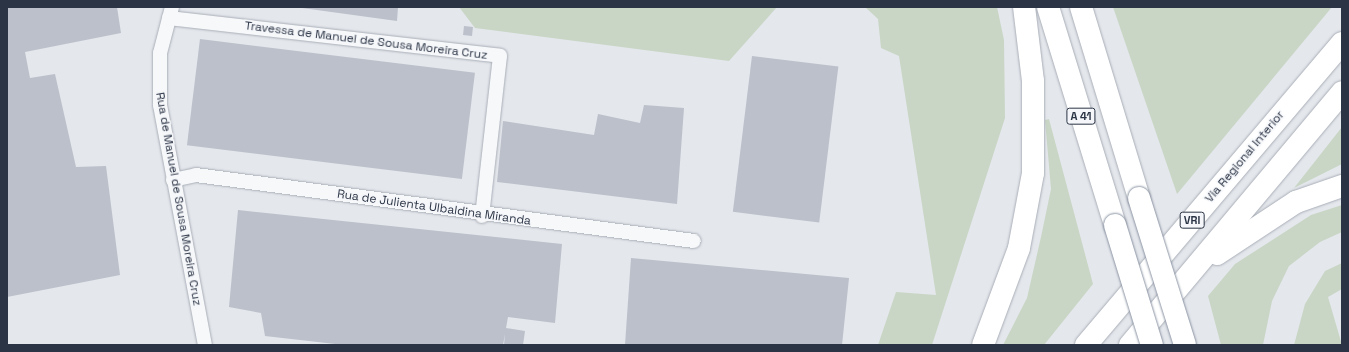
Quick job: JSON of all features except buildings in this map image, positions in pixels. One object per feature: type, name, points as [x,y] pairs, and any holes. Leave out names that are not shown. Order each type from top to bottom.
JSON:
[{"type":"highway","points":[[984,345],[1019,248],[1033,173],[1033,81],[1024,7]]},
{"type":"highway","name":"A 41","points":[[1048,7],[1152,345]]},
{"type":"highway","name":"A 41","points":[[1081,7],[1185,345]]},
{"type":"highway","name":"Via Regional Interior","points":[[1086,345],[1342,43]]},
{"type":"highway","points":[[1130,345],[1342,92]]},
{"type":"highway","points":[[1191,272],[1296,202],[1342,186]]},
{"type":"street","name":"Rua de Manuel de Sousa Moreira Cruz","points":[[171,12],[157,79],[174,180],[205,345]]},
{"type":"street","name":"Travessa de Manuel de Sousa Moreira Cruz","points":[[171,12],[500,56],[482,216]]},
{"type":"street","name":"Rua de Julienta Ulbaldina Miranda","points":[[174,180],[196,175],[482,216],[694,242]]},
{"type":"green space","points":[[459,7],[777,7],[729,61],[475,28]]},
{"type":"green space","points":[[865,7],[997,7],[1004,40],[1005,118],[932,345],[878,345],[896,292],[936,295],[899,56],[881,48],[878,19]]},
{"type":"green space","points":[[1113,7],[1332,7],[1177,194]]},
{"type":"green space","points":[[1049,119],[1093,284],[1044,345],[1003,345],[1027,298],[1051,189],[1045,120]]},
{"type":"green space","points":[[1342,127],[1342,164],[1294,188]]},
{"type":"green space","points":[[1342,205],[1342,232],[1320,242],[1289,266],[1272,301],[1263,345],[1221,345],[1208,296],[1235,264],[1311,215]]},
{"type":"green space","points":[[1342,263],[1342,289],[1328,297],[1342,345],[1294,345],[1305,304],[1325,271]]}]
